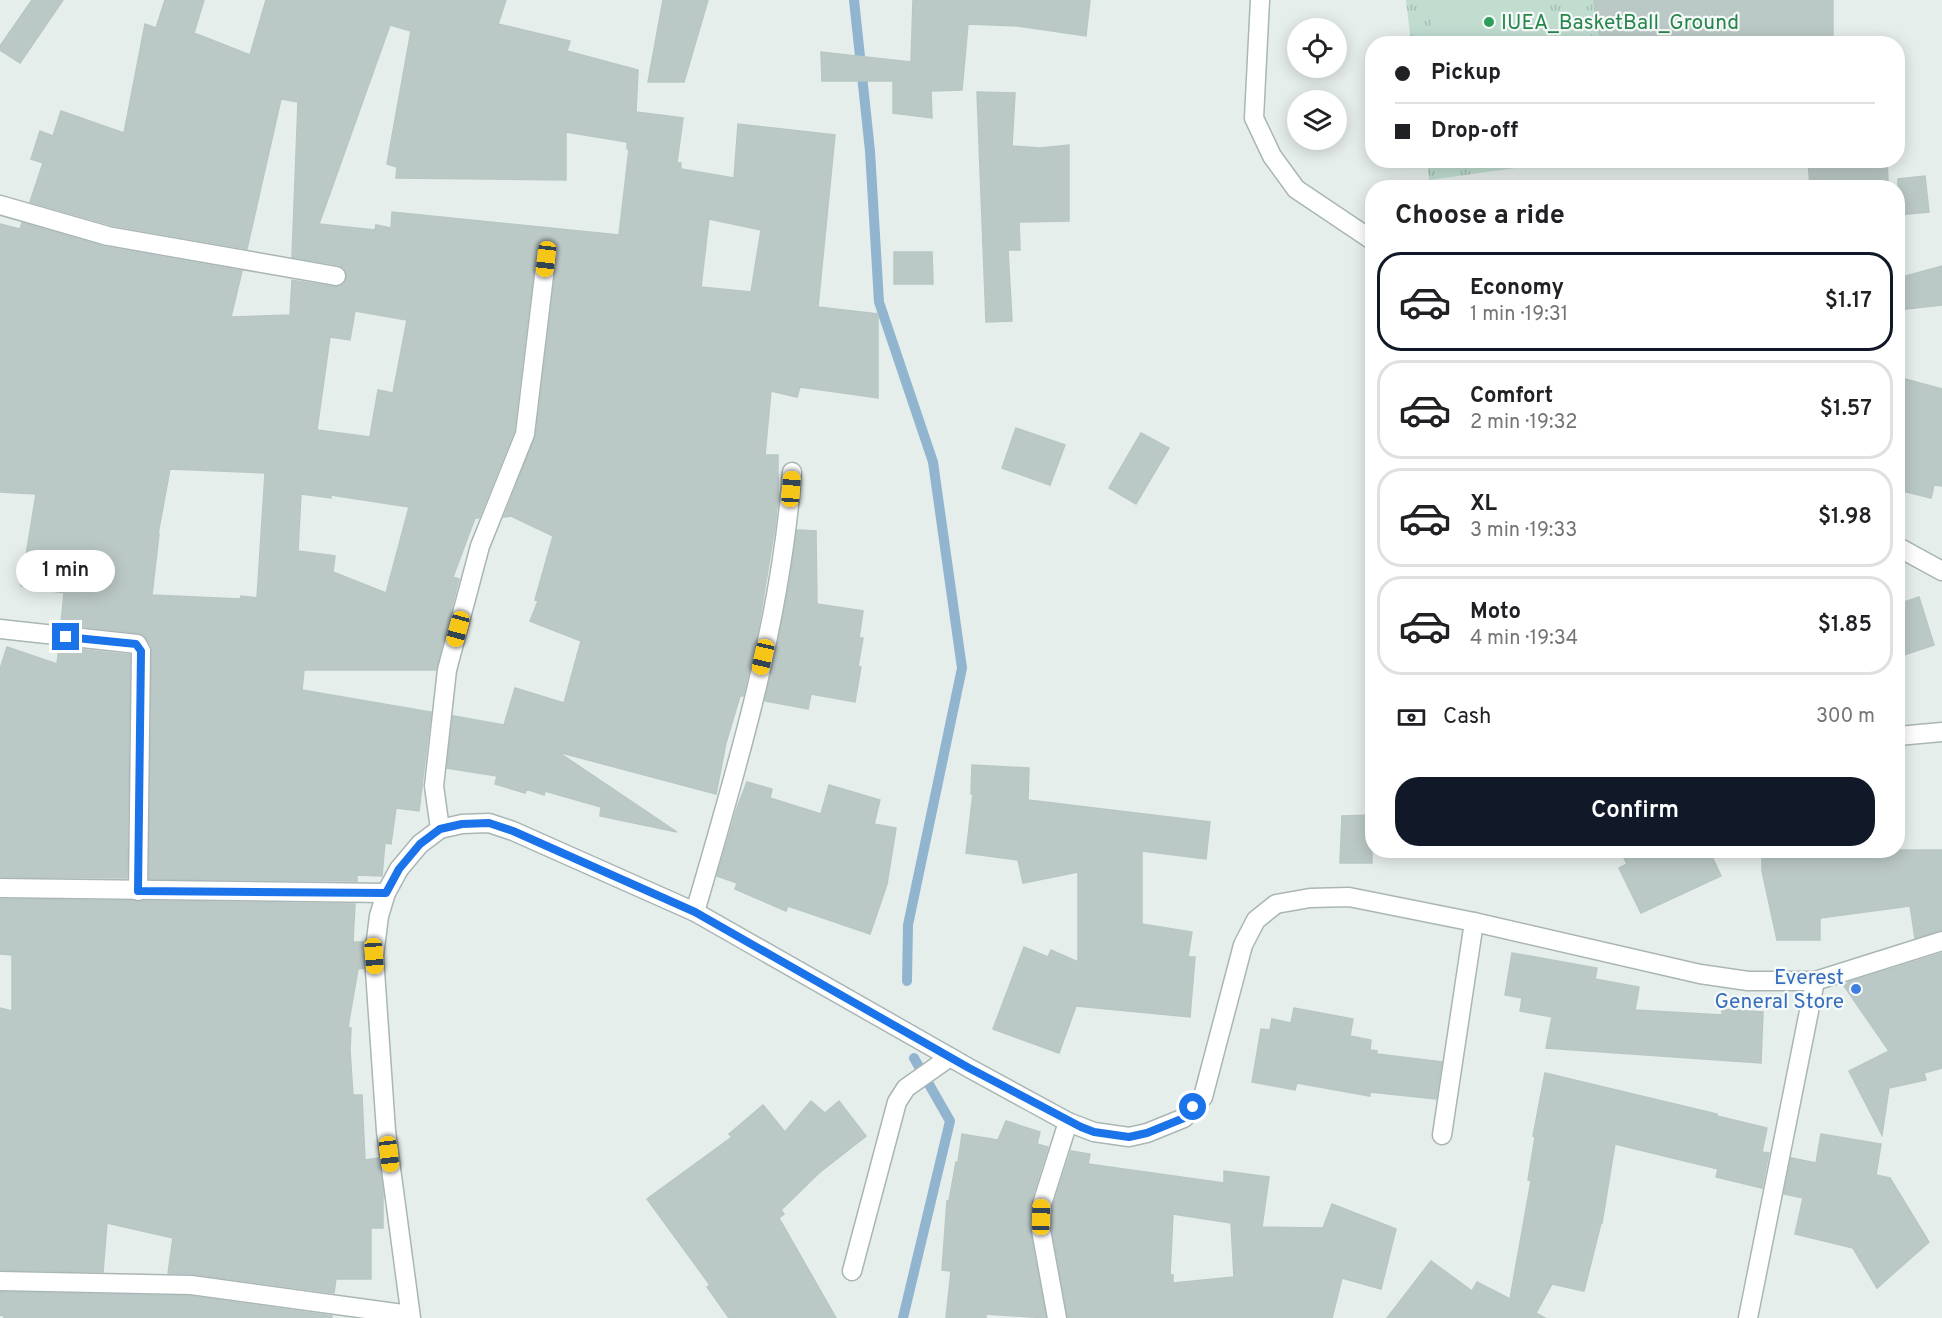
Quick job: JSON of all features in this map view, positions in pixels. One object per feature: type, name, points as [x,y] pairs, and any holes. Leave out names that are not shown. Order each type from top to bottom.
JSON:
[{"type":"street","points":[[1260,0],[1254,118],[1272,156],[1296,189],[1365,235]]},
{"type":"street","points":[[0,205],[108,236],[336,276]]},
{"type":"street","points":[[440,829],[434,786],[447,670],[480,546],[525,434],[546,259]]},
{"type":"street","points":[[695,912],[737,768],[779,590],[790,507],[792,472]]},
{"type":"street","points":[[1905,551],[1942,572]]},
{"type":"street","points":[[0,629],[136,644],[141,651],[138,891]]},
{"type":"street","points":[[1905,735],[1942,732]]},
{"type":"street","points":[[0,1281],[191,1285],[411,1317],[386,1131],[374,956],[379,916],[386,893],[399,869],[420,844],[440,829],[462,824],[489,823],[513,831],[695,912],[1068,1122],[1094,1132],[1129,1137],[1147,1133],[1184,1118],[1203,1097],[1244,945],[1256,920],[1276,904],[1310,898],[1349,897],[1474,922],[1700,974],[1748,981],[1815,981],[1942,941]]},
{"type":"street","points":[[0,888],[386,893]]},
{"type":"street","points":[[1442,1135],[1474,922]]},
{"type":"street","points":[[1749,1318],[1815,981]]},
{"type":"street","points":[[852,1271],[897,1102],[906,1088],[951,1057]]},
{"type":"street","points":[[1057,1318],[1041,1230],[1042,1204],[1068,1122]]},
{"type":"green space","points":[[1406,0],[1659,0],[1669,36],[1410,36]]},
{"type":"green space","name":"IUEA_BasketBall_Ground","points":[[1429,0],[1543,0],[1550,36],[1432,36]]},
{"type":"green space","points":[[1428,168],[1515,168],[1429,180]]},
{"type":"building","points":[[32,0],[63,0],[20,63],[0,50],[0,46]]},
{"type":"building","points":[[165,0],[204,0],[194,33],[250,55],[266,0],[506,0],[498,24],[570,41],[567,51],[638,70],[636,112],[683,118],[677,163],[681,163],[681,169],[734,178],[738,124],[835,135],[818,307],[878,314],[878,398],[800,387],[797,397],[771,391],[765,455],[778,455],[778,499],[775,527],[757,637],[743,696],[740,696],[726,743],[716,794],[558,752],[677,832],[600,816],[601,807],[545,791],[544,795],[526,789],[525,793],[495,784],[497,776],[447,768],[453,716],[504,725],[515,688],[564,703],[581,641],[530,621],[538,601],[535,600],[553,536],[511,516],[504,517],[536,435],[557,260],[553,250],[547,248],[537,252],[535,258],[514,431],[479,518],[475,518],[453,577],[459,579],[436,670],[304,670],[302,690],[431,712],[419,811],[396,808],[391,844],[385,843],[382,876],[357,875],[357,881],[149,879],[151,645],[144,635],[138,633],[61,624],[64,593],[21,586],[36,494],[0,492],[0,224],[20,229],[22,223],[106,247],[242,271],[231,317],[290,315],[292,280],[335,287],[344,284],[347,277],[344,268],[339,265],[292,257],[298,102],[281,99],[247,249],[111,225],[30,202],[43,163],[31,159],[40,131],[53,136],[61,111],[124,133],[145,24],[156,28]],"holes":[[[390,25],[411,31],[387,164],[397,167],[396,178],[566,180],[566,132],[627,142],[627,149],[629,149],[619,235],[392,212],[391,228],[376,225],[375,230],[319,224]],[[709,219],[761,230],[751,292],[701,287]],[[355,311],[407,320],[393,393],[378,390],[370,437],[317,430],[330,337],[350,340]],[[170,469],[265,473],[257,598],[152,595]],[[301,494],[331,498],[331,495],[409,507],[386,593],[333,572],[335,556],[298,551]]]},
{"type":"building","points":[[663,0],[708,0],[684,82],[648,82]]},
{"type":"building","points":[[913,0],[1090,0],[1086,36],[1018,26],[968,24],[962,90],[931,91],[932,118],[893,113],[893,81],[822,81],[821,52],[911,62]]},
{"type":"building","points":[[1594,0],[1833,0],[1833,35],[1600,36]]},
{"type":"building","points":[[977,92],[1015,93],[1012,146],[1040,148],[1069,145],[1069,221],[1019,222],[1020,250],[1008,250],[1012,321],[986,322]]},
{"type":"building","points":[[1809,168],[1887,168],[1888,180],[1809,180]]},
{"type":"building","points":[[1925,176],[1929,212],[1905,214],[1905,180],[1898,179]]},
{"type":"building","points":[[894,252],[932,252],[933,284],[894,284]]},
{"type":"building","points":[[1942,266],[1942,305],[1905,309],[1905,276]]},
{"type":"building","points":[[1905,379],[1942,389],[1942,486],[1934,485],[1931,498],[1905,492]]},
{"type":"building","points":[[1016,428],[1065,445],[1050,485],[1002,468]]},
{"type":"building","points":[[1141,433],[1169,448],[1136,504],[1109,488]]},
{"type":"building","points":[[797,530],[816,531],[817,604],[863,611],[859,638],[863,638],[858,666],[861,667],[855,702],[811,694],[808,709],[765,701],[789,586]]},
{"type":"building","points":[[1919,597],[1934,645],[1905,655],[1905,602]]},
{"type":"building","points":[[7,647],[57,664],[59,647],[130,655],[127,878],[0,877],[0,669]]},
{"type":"building","points":[[972,765],[1029,768],[1028,800],[1210,822],[1206,859],[1142,851],[1142,924],[1192,932],[1188,957],[1195,957],[1190,1017],[1076,1006],[1059,1053],[993,1029],[1024,947],[1048,957],[1051,950],[1078,962],[1078,872],[1023,883],[1018,860],[966,853],[973,794],[971,794]]},
{"type":"building","points":[[747,782],[772,789],[770,798],[821,814],[829,785],[880,800],[874,824],[896,828],[887,884],[870,934],[788,906],[786,911],[735,889],[737,883],[717,876]]},
{"type":"building","points":[[1365,815],[1365,858],[1372,858],[1372,863],[1340,863],[1342,816]]},
{"type":"building","points":[[1905,850],[1942,850],[1942,930],[1915,938],[1910,906],[1820,918],[1820,940],[1777,940],[1762,871],[1762,858],[1905,858]]},
{"type":"building","points":[[1624,858],[1713,858],[1721,876],[1641,913],[1619,868],[1627,864]]},
{"type":"building","points":[[0,899],[355,904],[353,942],[363,942],[364,968],[358,969],[348,1027],[351,1028],[353,1095],[362,1095],[365,1160],[378,1158],[383,1190],[383,1228],[371,1228],[371,1279],[336,1279],[334,1293],[192,1274],[168,1273],[173,1238],[107,1223],[103,1272],[0,1270],[0,1008],[12,1011],[12,955],[0,954]]},
{"type":"building","points":[[1512,953],[1597,968],[1595,979],[1639,987],[1635,1010],[1722,1015],[1722,1009],[1763,1012],[1761,1063],[1546,1048],[1552,1017],[1520,1011],[1522,998],[1505,995]]},
{"type":"building","points":[[1942,953],[1942,1068],[1924,1073],[1926,1080],[1889,1088],[1882,1135],[1849,1071],[1889,1051],[1844,986],[1849,982]]},
{"type":"building","points":[[1294,1008],[1353,1019],[1350,1036],[1371,1040],[1370,1050],[1377,1051],[1377,1054],[1442,1062],[1436,1099],[1370,1092],[1370,1096],[1297,1083],[1295,1090],[1252,1082],[1261,1029],[1270,1030],[1272,1019],[1291,1023]]},
{"type":"building","points":[[1545,1073],[1767,1128],[1762,1152],[1769,1153],[1762,1188],[1716,1177],[1718,1169],[1615,1144],[1602,1223],[1584,1291],[1552,1284],[1536,1313],[1545,1318],[1387,1318],[1431,1261],[1472,1291],[1477,1282],[1510,1299],[1531,1181],[1528,1180],[1535,1137],[1533,1136]]},
{"type":"building","points":[[811,1101],[825,1113],[839,1101],[866,1136],[819,1173],[781,1210],[784,1214],[779,1218],[836,1318],[729,1318],[707,1287],[710,1285],[647,1199],[732,1137],[729,1134],[763,1105],[785,1132]]},
{"type":"building","points":[[1006,1121],[1040,1132],[1037,1144],[1048,1147],[1031,1201],[1030,1230],[1046,1318],[986,1314],[986,1318],[946,1318],[951,1271],[942,1270],[947,1201],[949,1201],[956,1162],[958,1162],[962,1134],[998,1140]]},
{"type":"building","points":[[1821,1134],[1881,1144],[1876,1175],[1890,1178],[1929,1242],[1877,1288],[1853,1248],[1795,1234],[1803,1198],[1784,1194],[1791,1158],[1816,1163]]},
{"type":"building","points":[[1071,1151],[1090,1154],[1088,1164],[1224,1183],[1224,1171],[1269,1177],[1262,1227],[1323,1228],[1332,1204],[1396,1229],[1381,1289],[1342,1278],[1332,1318],[1068,1318],[1052,1229],[1053,1206]],"holes":[[[1173,1214],[1231,1223],[1234,1277],[1173,1283],[1173,1275],[1170,1275]]]},
{"type":"building","points":[[0,1292],[190,1296],[332,1316],[332,1318],[4,1318],[0,1315]]},
{"type":"waterway","points":[[854,0],[870,151],[879,302],[933,462],[962,668],[908,925],[907,981]]},
{"type":"waterway","points":[[903,1318],[950,1121],[914,1058]]},
{"type":"place","name":"IUEA_BasketBall_Ground","points":[[1489,22]]},
{"type":"place","name":"Everest General Store","points":[[1856,989]]},
{"type":"route","points":[[66,637],[136,644],[141,651],[138,891],[386,893],[399,869],[420,844],[440,829],[462,824],[489,823],[513,831],[695,912],[1068,1122],[1094,1132],[1129,1137],[1147,1133],[1184,1118],[1193,1107]]}]
